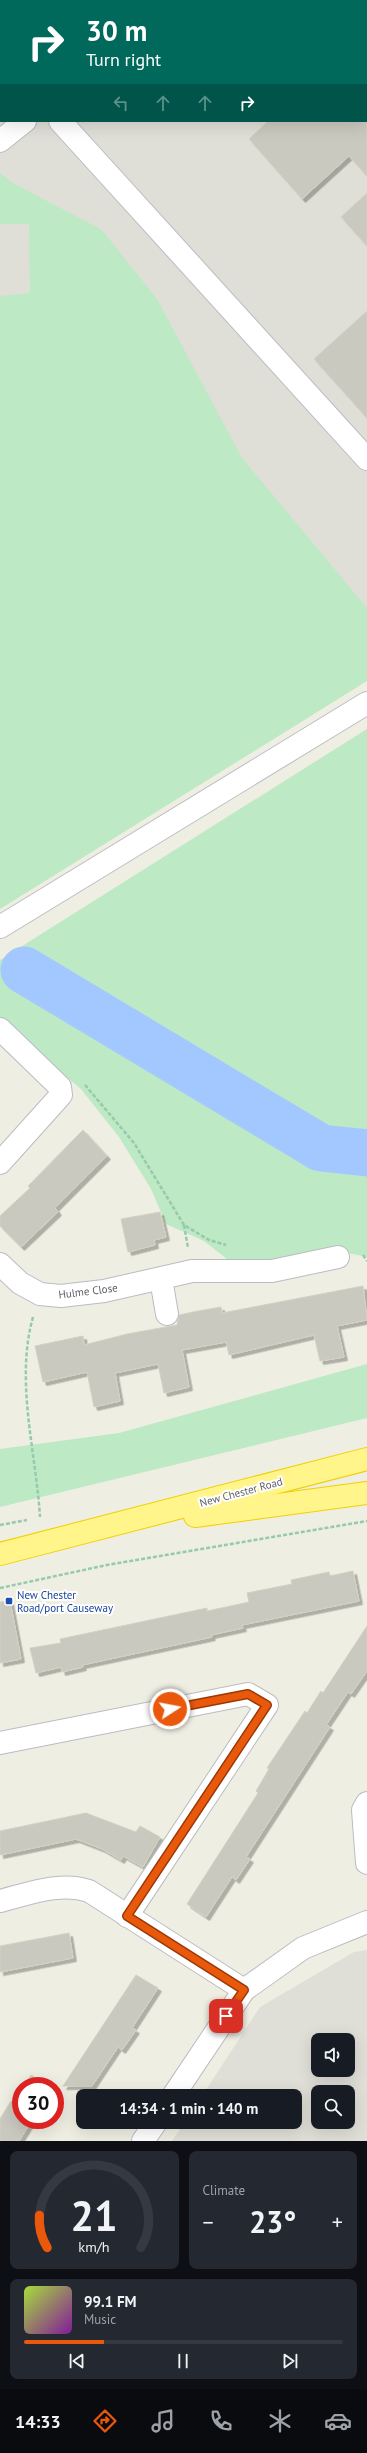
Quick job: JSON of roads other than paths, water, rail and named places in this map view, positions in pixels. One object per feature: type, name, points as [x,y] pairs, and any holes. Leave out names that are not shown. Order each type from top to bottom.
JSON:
[{"type":"highway","name":"New Chester Road","points":[[0,1554],[367,1459]]},
{"type":"highway","name":"New Chester Road","points":[[115,1525],[367,1493]]},
{"type":"street","points":[[0,141],[24,122]]},
{"type":"street","points":[[61,122],[367,459]]},
{"type":"street","points":[[0,927],[367,703]]},
{"type":"street","points":[[0,1163],[61,1095],[60,1087],[2,1031]]},
{"type":"street","name":"Hulme Close","points":[[0,1264],[20,1283],[40,1294],[60,1296],[104,1291],[161,1279],[192,1270],[272,1271],[338,1257]]},
{"type":"street","points":[[161,1279],[167,1314]]},
{"type":"street","points":[[0,1743],[248,1694],[267,1705],[127,1916]]},
{"type":"street","points":[[367,1803],[363,1810],[367,1863]]},
{"type":"street","points":[[0,1901],[60,1887],[76,1886],[89,1891],[244,1990]]},
{"type":"street","points":[[178,2089],[244,1990],[302,1948],[367,1922]]},
{"type":"street","points":[[143,2141],[151,2129]]},
{"type":"waterway","points":[[24,970],[321,1148],[367,1153]]},
{"type":"place","name":"New Chester Road/port Causeway","points":[[9,1601]]}]
